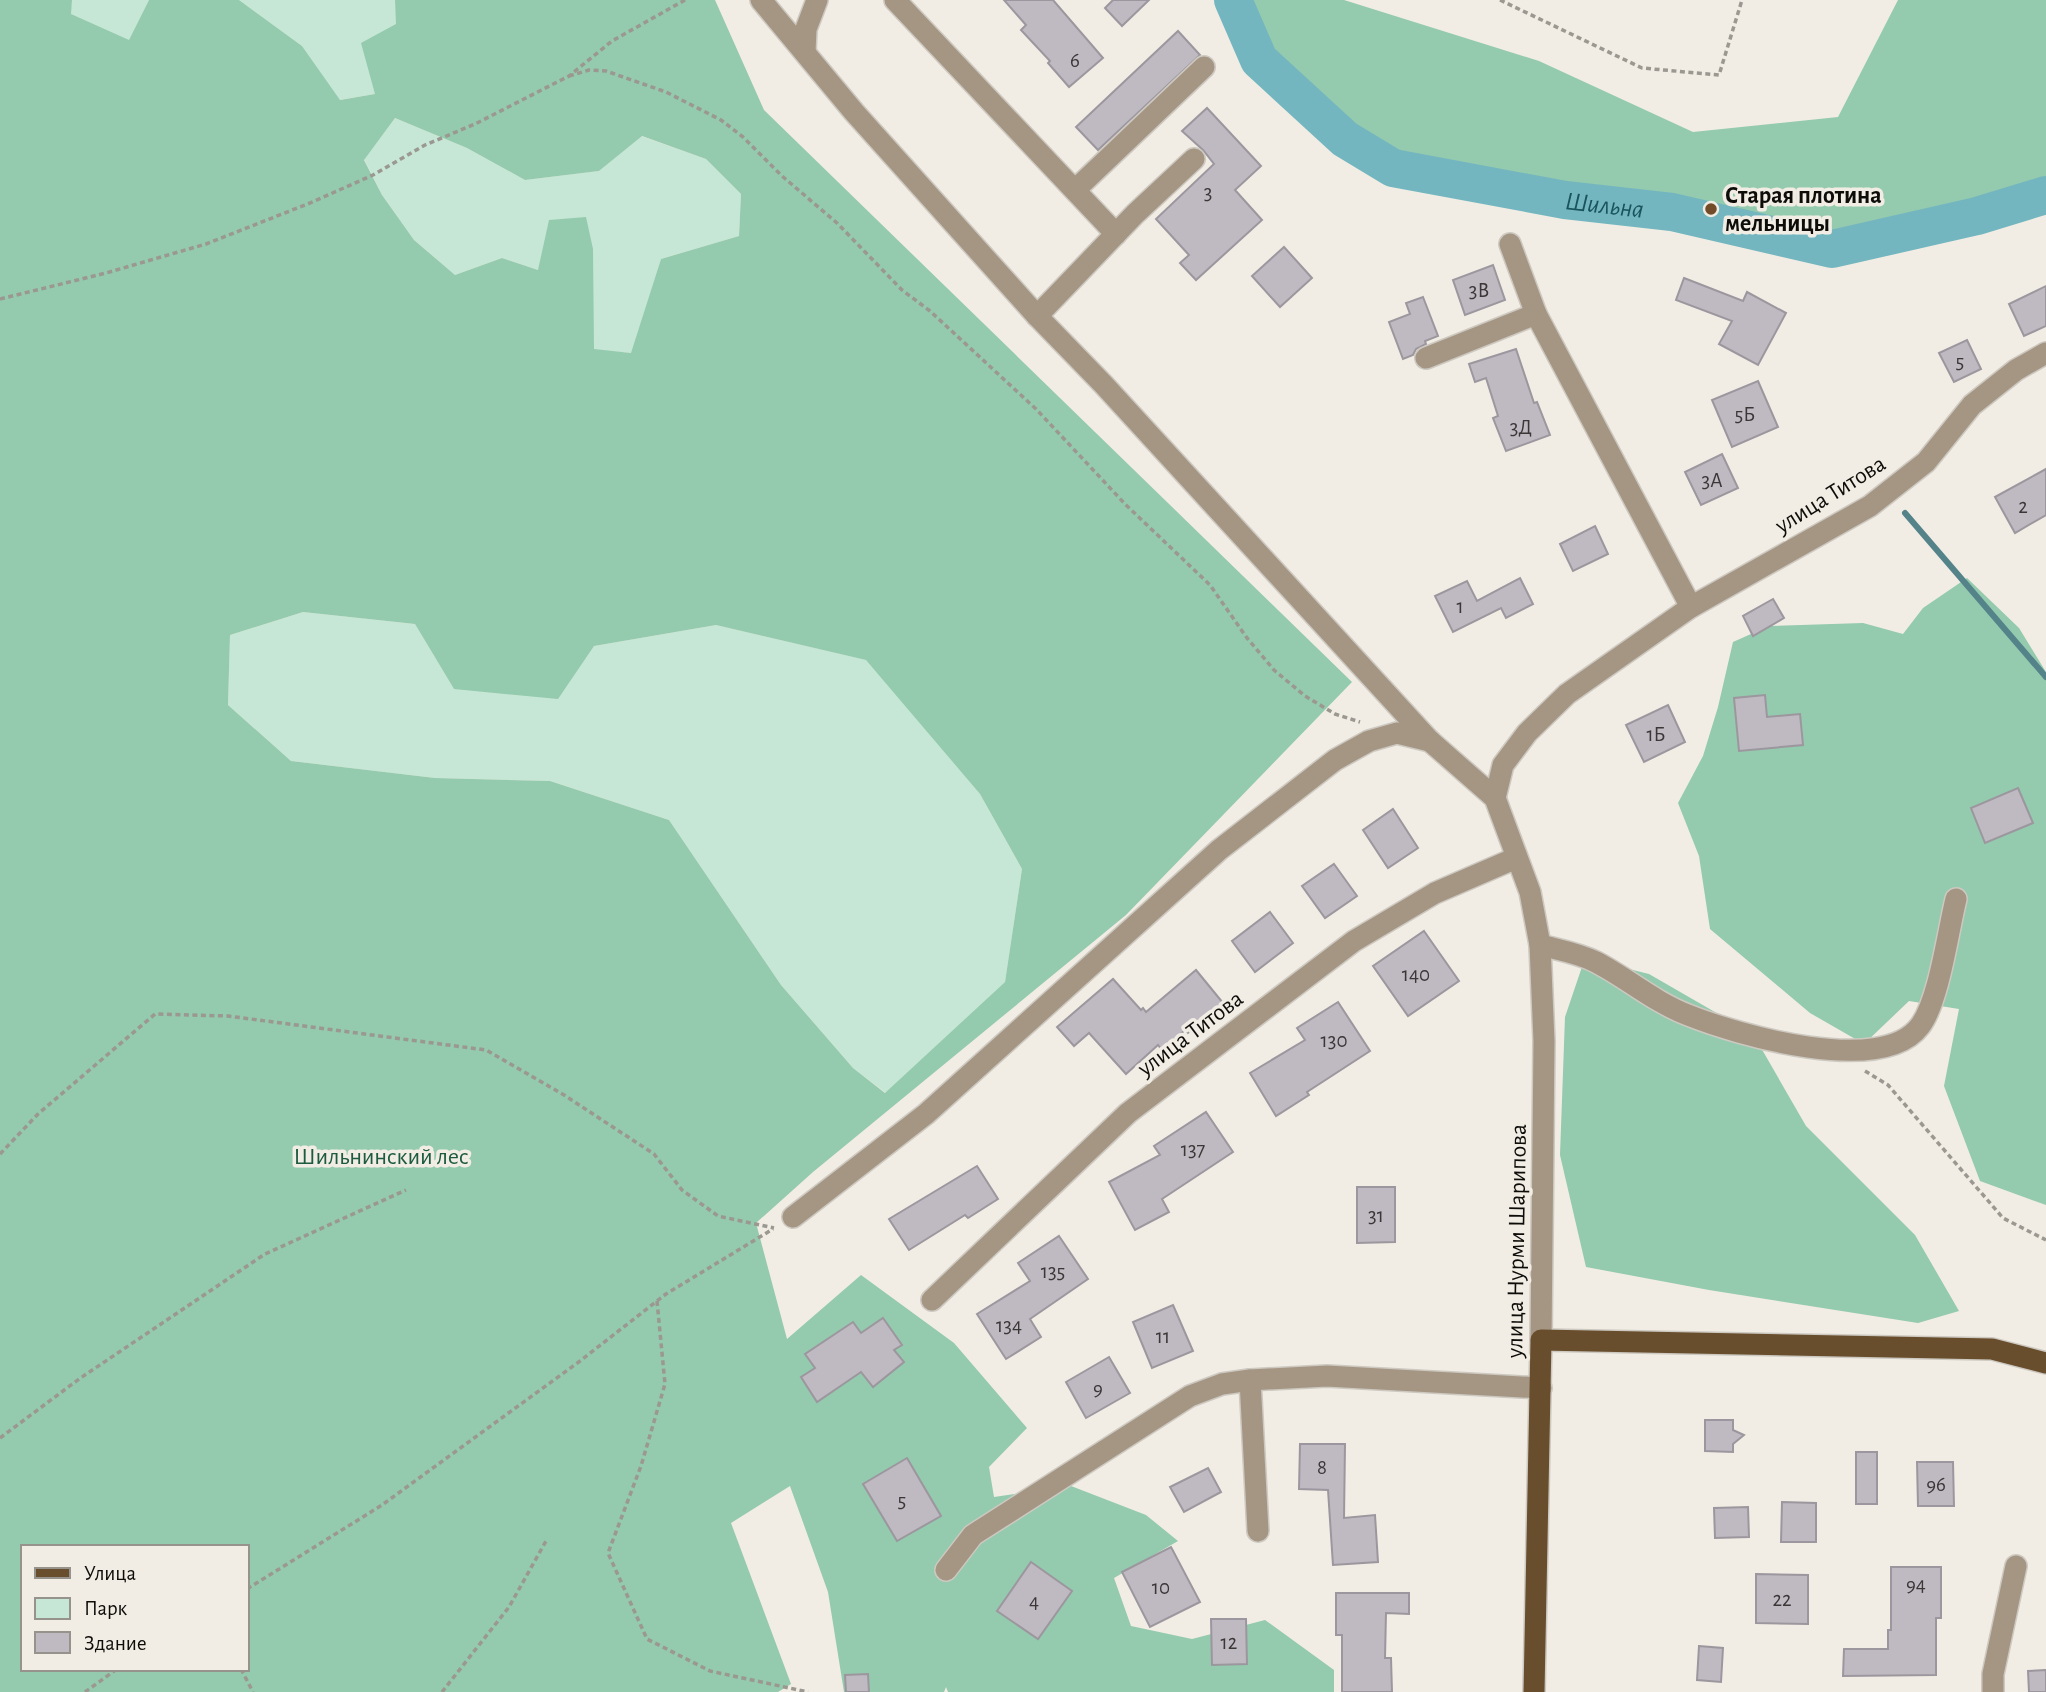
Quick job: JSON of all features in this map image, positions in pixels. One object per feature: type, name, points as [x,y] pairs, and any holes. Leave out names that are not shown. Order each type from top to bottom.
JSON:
[{"type":"main road","points":[[1541,1340],[1992,1349],[2046,1363]]},
{"type":"main road","name":"улица Нурми Шарипова","points":[[1534,1692],[1541,1340]]},
{"type":"street","points":[[761,0],[854,112],[1037,316],[1104,385],[1430,741],[1495,798]]},
{"type":"street","points":[[804,52],[806,29],[817,0]]},
{"type":"street","points":[[895,0],[1116,234]]},
{"type":"street","points":[[1075,190],[1204,67]]},
{"type":"street","points":[[1037,316],[1116,234],[1194,159]]},
{"type":"street","points":[[1510,244],[1536,314],[1691,607]]},
{"type":"street","points":[[1426,358],[1536,314]]},
{"type":"street","name":"улица Титова","points":[[1495,798],[1503,765],[1527,733],[1567,694],[1691,607],[1870,506],[1926,462],[1972,405],[2016,369],[2046,353]]},
{"type":"street","points":[[783,1223],[926,1114],[1219,850],[1335,760],[1370,741],[1398,733],[1430,741]]},
{"type":"street","name":"улица Нурми Шарипова","points":[[1495,798],[1530,892],[1540,945],[1544,1041],[1541,1340]]},
{"type":"street","name":"улица Титова","points":[[932,1300],[1128,1113],[1332,957],[1435,892],[1516,858]]},
{"type":"street","points":[[1540,945],[1594,961],[1648,995],[1687,1015],[1794,1045],[1834,1052],[1890,1047],[1908,1038],[1921,1026],[1930,1006],[1956,899]]},
{"type":"street","points":[[946,1570],[973,1535],[1190,1395],[1222,1384],[1250,1380],[1326,1377],[1541,1388]]},
{"type":"street","points":[[1250,1380],[1258,1531]]},
{"type":"street","points":[[1993,1692],[1993,1674],[2016,1566]]},
{"type":"path","points":[[569,76],[612,41],[685,0]]},
{"type":"path","points":[[1500,0],[1642,68],[1719,75],[1742,0]]},
{"type":"path","points":[[0,299],[106,273],[206,244],[373,175],[425,145],[475,124],[569,76],[589,70],[606,71],[666,92],[721,120],[743,137],[782,176],[837,223],[902,290],[930,311],[1036,409],[1126,505],[1210,585],[1273,670],[1305,696],[1335,715],[1398,733]]},
{"type":"path","points":[[0,1154],[38,1114],[155,1014],[228,1016],[486,1050],[564,1095],[654,1154],[682,1190],[718,1216],[783,1223]]},
{"type":"path","points":[[1834,1052],[1888,1085],[2003,1218],[2046,1240]]},
{"type":"path","points":[[0,1438],[79,1379],[265,1254],[406,1190]]},
{"type":"path","points":[[248,1588],[382,1505],[580,1361],[657,1301],[783,1223]]},
{"type":"path","points":[[657,1301],[665,1384],[641,1466],[608,1553],[647,1640],[710,1671],[808,1692]]},
{"type":"path","points":[[442,1692],[509,1606],[546,1541]]},
{"type":"path","points":[[85,1692],[114,1671]]},
{"type":"path","points":[[242,1671],[253,1692]]},
{"type":"green space","name":"Шильнинский лес","points":[[0,0],[72,0],[71,14],[129,40],[149,0],[239,0],[302,46],[340,100],[375,94],[361,43],[396,24],[395,0],[715,0],[764,110],[1352,682],[1126,915],[813,1172],[756,1223],[787,1339],[861,1275],[954,1343],[1027,1428],[989,1467],[994,1497],[1071,1486],[1146,1515],[1178,1541],[1114,1578],[1131,1626],[1192,1639],[1265,1620],[1334,1670],[1334,1692],[948,1692],[946,1687],[944,1692],[844,1692],[828,1592],[790,1486],[731,1523],[791,1684],[778,1692],[0,1692]],"holes":[[[395,118],[467,148],[525,180],[599,171],[642,136],[706,159],[741,194],[739,236],[661,259],[631,353],[594,349],[593,249],[586,217],[549,220],[538,270],[502,258],[455,275],[414,240],[382,195],[364,160]],[[303,612],[415,624],[454,689],[558,699],[594,646],[716,625],[866,660],[980,794],[1022,869],[1005,982],[885,1093],[853,1068],[781,985],[669,820],[550,781],[435,778],[291,761],[228,705],[230,635]]]},
{"type":"green space","points":[[72,0],[149,0],[129,41],[70,14]]},
{"type":"green space","points":[[239,0],[395,0],[397,24],[375,94],[339,100],[302,46]]},
{"type":"green space","points":[[1233,0],[1344,0],[1539,61],[1693,132],[1838,117],[1898,0],[2046,0],[2046,195],[1977,216],[1832,249],[1672,212],[1565,200],[1393,168],[1345,139],[1259,60]]},
{"type":"green space","points":[[395,118],[467,148],[525,180],[599,171],[641,136],[706,159],[741,194],[739,236],[661,259],[632,353],[594,350],[592,313],[538,270],[502,258],[455,275],[414,240],[382,195],[364,159]]},
{"type":"green space","points":[[1967,578],[2019,628],[2046,672],[2046,1205],[1980,1181],[1944,1086],[1959,1009],[1909,1001],[1864,1044],[1810,1013],[1710,929],[1699,856],[1678,803],[1703,756],[1733,642],[1769,626],[1863,623],[1903,634],[1923,608]]},
{"type":"green space","points":[[303,612],[415,624],[454,689],[594,646],[716,625],[867,660],[980,794],[1022,869],[1005,982],[886,1093],[853,1068],[781,985],[669,820],[550,781],[435,778],[291,761],[228,705],[230,635]]},
{"type":"green space","points":[[1585,958],[1649,974],[1753,1034],[1806,1126],[1915,1235],[1959,1311],[1918,1323],[1709,1290],[1586,1267],[1560,1155],[1565,1017]]},
{"type":"building","points":[[1004,0],[1053,0],[1103,58],[1069,87],[1048,63],[1050,61],[1021,30],[1026,25]]},
{"type":"building","points":[[1113,0],[1149,0],[1122,26],[1105,8]]},
{"type":"building","points":[[1178,31],[1200,55],[1098,150],[1076,127]]},
{"type":"building","points":[[1207,108],[1261,166],[1235,190],[1262,220],[1196,280],[1180,263],[1189,255],[1156,219],[1214,164],[1182,131]]},
{"type":"building","points":[[1284,247],[1312,278],[1280,307],[1252,276]]},
{"type":"building","points":[[1493,265],[1505,300],[1465,315],[1453,280]]},
{"type":"building","points":[[1684,278],[1743,301],[1747,292],[1786,313],[1758,365],[1719,344],[1732,321],[1676,300]]},
{"type":"building","points":[[2046,286],[2046,326],[2024,336],[2009,304]]},
{"type":"building","points":[[1423,297],[1438,336],[1425,341],[1426,344],[1416,349],[1413,355],[1403,359],[1389,322],[1410,314],[1406,303]]},
{"type":"building","points":[[1967,340],[1981,369],[1954,382],[1939,353]]},
{"type":"building","points":[[1516,349],[1534,403],[1537,402],[1550,435],[1506,451],[1493,418],[1498,416],[1486,378],[1475,382],[1469,364]]},
{"type":"building","points":[[1758,381],[1778,427],[1732,447],[1712,400]]},
{"type":"building","points":[[1722,454],[1738,488],[1701,505],[1685,472]]},
{"type":"building","points":[[2046,469],[2046,515],[2015,533],[1995,497]]},
{"type":"building","points":[[1595,526],[1608,554],[1573,571],[1560,544]]},
{"type":"building","points":[[1520,578],[1533,604],[1506,618],[1501,608],[1453,632],[1435,596],[1467,581],[1477,601]]},
{"type":"building","points":[[1773,599],[1784,618],[1753,636],[1743,616]]},
{"type":"building","points":[[1765,695],[1767,717],[1800,714],[1803,745],[1739,751],[1734,698]]},
{"type":"building","points":[[1668,705],[1685,742],[1644,762],[1626,725]]},
{"type":"building","points":[[2018,788],[2033,823],[1985,843],[1971,808]]},
{"type":"building","points":[[1393,809],[1418,848],[1388,868],[1363,830]]},
{"type":"building","points":[[1334,864],[1357,896],[1325,918],[1302,886]]},
{"type":"building","points":[[1270,912],[1293,943],[1255,972],[1232,941]]},
{"type":"building","points":[[1424,931],[1459,981],[1408,1016],[1373,966]]},
{"type":"building","points":[[1196,970],[1223,1003],[1188,1033],[1185,1030],[1162,1050],[1158,1045],[1126,1074],[1089,1033],[1074,1046],[1057,1027],[1113,979],[1141,1010],[1143,1008],[1146,1012]]},
{"type":"building","points":[[1338,1002],[1370,1051],[1307,1092],[1309,1095],[1276,1116],[1250,1073],[1305,1040],[1297,1028]]},
{"type":"building","points":[[1206,1112],[1233,1152],[1162,1199],[1169,1212],[1135,1230],[1109,1182],[1160,1155],[1154,1146]]},
{"type":"building","points":[[977,1166],[998,1199],[968,1218],[965,1215],[909,1250],[889,1219]]},
{"type":"building","points":[[1357,1187],[1395,1187],[1395,1242],[1357,1243]]},
{"type":"building","points":[[1059,1236],[1088,1279],[1030,1319],[1041,1337],[1006,1359],[977,1314],[1030,1281],[1018,1263]]},
{"type":"building","points":[[1173,1305],[1193,1351],[1152,1368],[1133,1322]]},
{"type":"building","points":[[883,1318],[902,1345],[894,1350],[904,1362],[873,1387],[861,1372],[817,1402],[801,1377],[815,1368],[805,1354],[853,1322],[861,1333]]},
{"type":"building","points":[[1109,1357],[1130,1393],[1086,1418],[1066,1382]]},
{"type":"building","points":[[1705,1420],[1733,1420],[1733,1430],[1744,1435],[1733,1444],[1733,1452],[1705,1451]]},
{"type":"building","points":[[1300,1444],[1345,1444],[1344,1518],[1375,1515],[1378,1562],[1333,1565],[1328,1490],[1299,1489]]},
{"type":"building","points":[[1856,1452],[1877,1452],[1877,1504],[1856,1504]]},
{"type":"building","points":[[907,1458],[941,1516],[897,1541],[863,1484]]},
{"type":"building","points":[[1917,1462],[1953,1462],[1954,1506],[1918,1506]]},
{"type":"building","points":[[1208,1468],[1221,1492],[1184,1512],[1170,1487]]},
{"type":"building","points":[[1782,1502],[1816,1503],[1816,1542],[1781,1542]]},
{"type":"building","points":[[1748,1507],[1749,1537],[1715,1538],[1714,1508]]},
{"type":"building","points":[[1171,1547],[1200,1602],[1150,1627],[1122,1572]]},
{"type":"building","points":[[1031,1562],[1072,1591],[1038,1639],[997,1611]]},
{"type":"building","points":[[1891,1567],[1941,1567],[1941,1618],[1936,1618],[1936,1675],[1843,1676],[1844,1649],[1888,1649],[1888,1630],[1891,1630]]},
{"type":"building","points":[[1756,1574],[1808,1575],[1808,1624],[1756,1623]]},
{"type":"building","points":[[1336,1593],[1409,1593],[1409,1614],[1386,1613],[1385,1658],[1391,1658],[1392,1692],[1342,1692],[1342,1635],[1336,1635]]},
{"type":"building","points":[[1211,1619],[1246,1619],[1247,1664],[1212,1665]]},
{"type":"building","points":[[1699,1646],[1723,1648],[1721,1682],[1697,1680]]},
{"type":"building","points":[[2046,1670],[2046,1692],[2029,1692],[2028,1671]]},
{"type":"building","points":[[868,1674],[869,1692],[846,1692],[845,1675]]},
{"type":"waterway","name":"Шильна","points":[[1233,0],[1259,60],[1345,139],[1393,168],[1565,200],[1672,212],[1832,249],[1977,216],[2046,195]]},
{"type":"waterway","points":[[1905,513],[2046,677]]},
{"type":"place","name":"Старая плотина мельницы","points":[[1711,209]]}]
